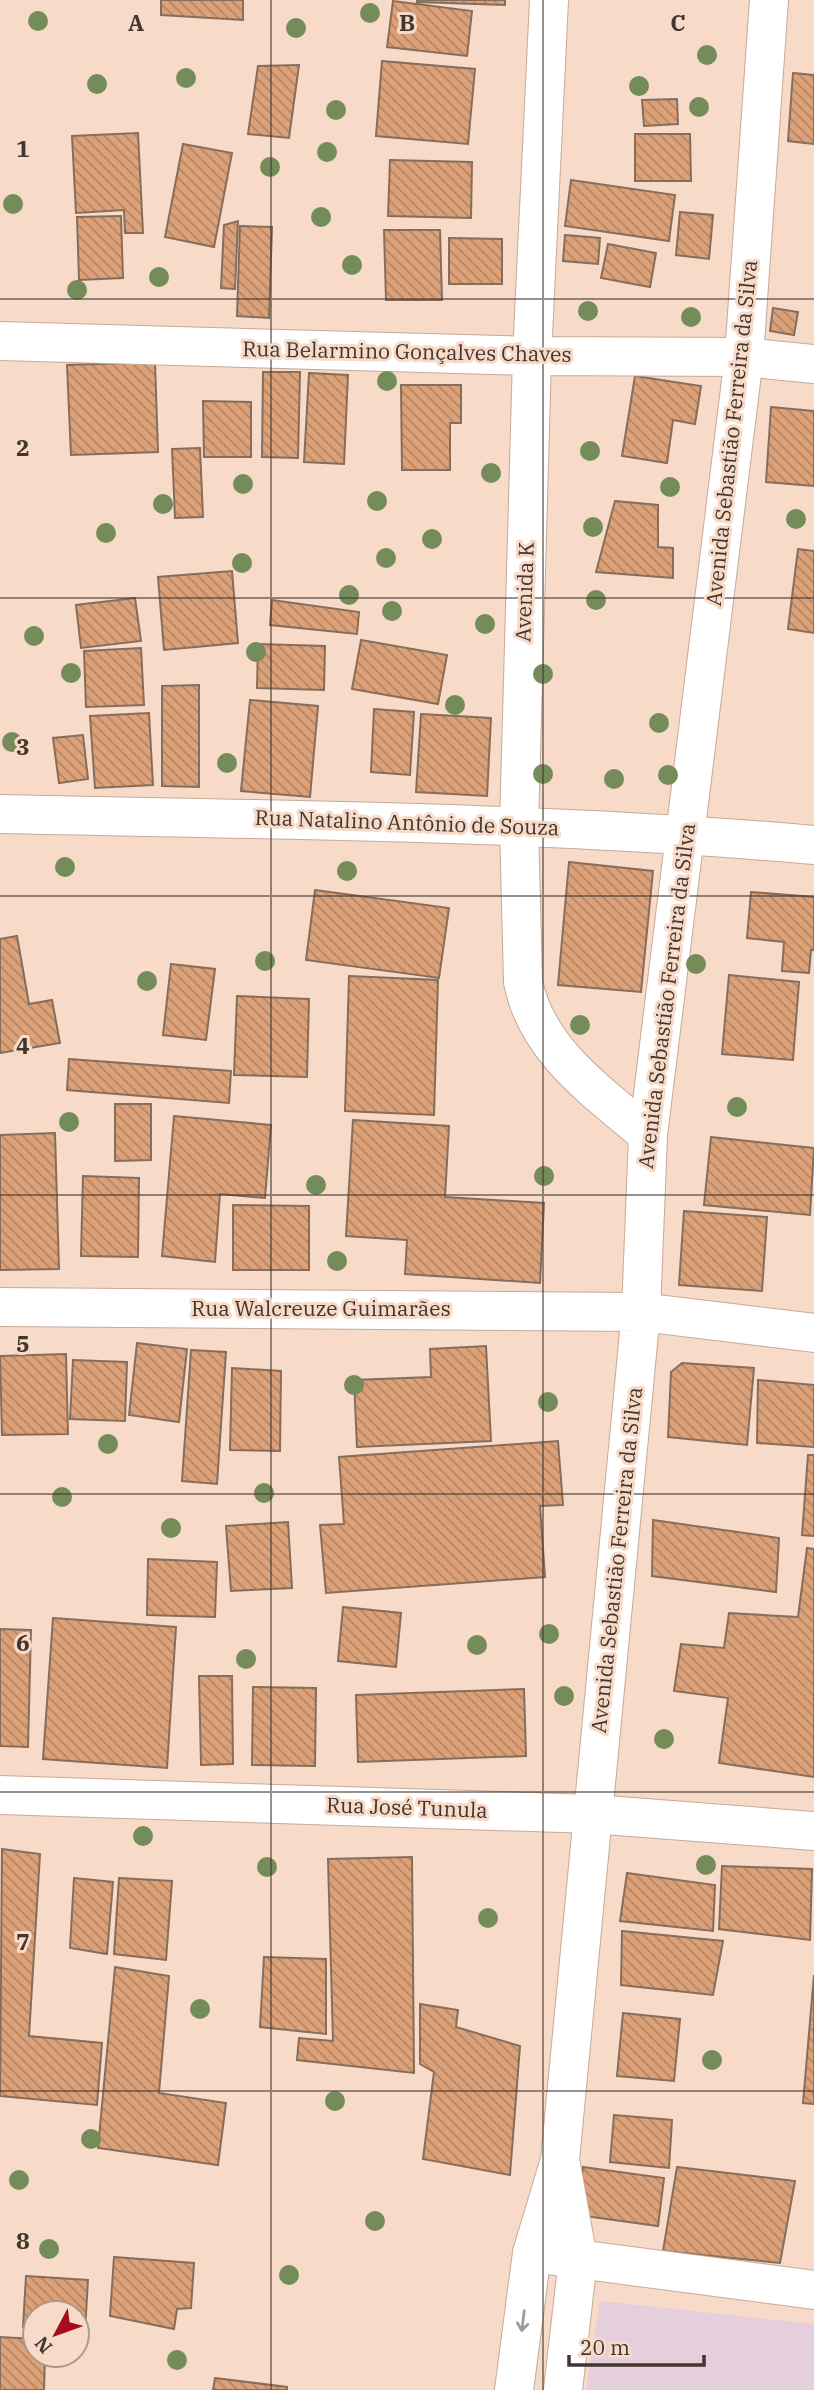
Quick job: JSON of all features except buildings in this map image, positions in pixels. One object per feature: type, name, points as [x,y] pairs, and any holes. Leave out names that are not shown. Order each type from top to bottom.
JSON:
[{"type":"street","name":"Avenida K","points":[[549,0],[532,356],[519,825],[521,946],[528,1007],[539,1030],[554,1049],[648,1135]]},
{"type":"street","name":"Avenida Sebastião Ferreira da Silva","points":[[514,2390],[532,2253],[560,2160],[641,1312],[648,1135],[744,357],[769,0]]},
{"type":"street","name":"Rua Belarmino Gonçalves Chaves","points":[[0,341],[532,356],[744,357],[814,364]]},
{"type":"street","name":"Rua Natalino Antônio de Souza","points":[[0,814],[519,825],[686,834],[814,845]]},
{"type":"street","name":"Rua Walcreuze Guimarães","points":[[0,1307],[641,1312],[814,1333]]},
{"type":"street","name":"Rua José Tunula","points":[[0,1795],[592,1814],[814,1831]]},
{"type":"street","name":"Avenida Sebastião Ferreira da Silva","points":[[560,2160],[578,2259],[563,2390]]},
{"type":"street","points":[[532,2253],[814,2290]]},
{"type":"shaded area","points":[[600,2301],[814,2324],[814,2390],[586,2390]]}]
